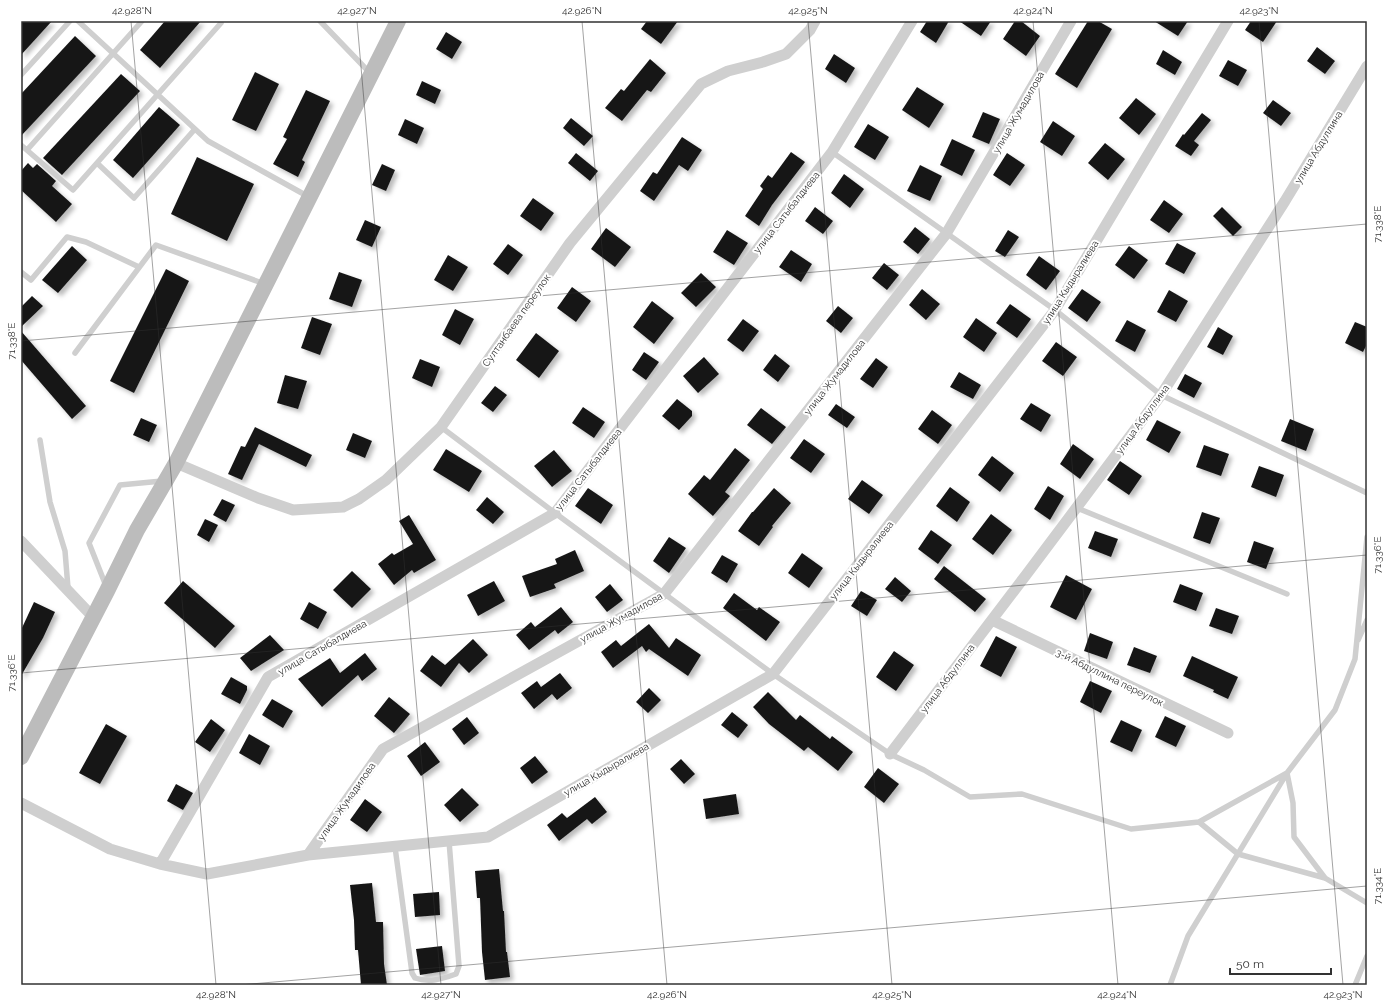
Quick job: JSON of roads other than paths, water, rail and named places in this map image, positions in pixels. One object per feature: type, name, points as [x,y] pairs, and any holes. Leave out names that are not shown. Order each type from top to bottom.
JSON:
[{"type":"main road","points":[[21,757],[137,530],[176,463],[398,21]]},
{"type":"street","name":"Султанбаева переулок","points":[[176,463],[258,498],[293,510],[343,507],[359,499],[386,480],[441,427],[570,243],[702,84],[728,71],[763,62],[786,54],[810,30],[815,21]]},
{"type":"street","name":"улица Сатыбалдиева","points":[[160,864],[268,677],[555,513],[832,152],[912,21]]},
{"type":"street","name":"улица Жумадилова","points":[[308,855],[383,749],[664,594],[946,234],[1071,21]]},
{"type":"street","name":"улица Кыдыралиева","points":[[308,855],[488,837],[773,674],[1055,310],[1228,21]]},
{"type":"street","name":"улица Абдуллина","points":[[890,754],[1161,395],[1285,201],[1367,66]]},
{"type":"street","points":[[21,542],[93,617]]},
{"type":"street","name":"3-й Абдуллина переулок","points":[[992,620],[1228,734]]},
{"type":"street","points":[[21,803],[110,849],[160,864],[207,874],[308,855]]},
{"type":"lane","points":[[21,75],[70,21]]},
{"type":"lane","points":[[78,21],[208,141],[309,198]]},
{"type":"lane","points":[[27,150],[142,21]]},
{"type":"lane","points":[[320,21],[372,74]]},
{"type":"lane","points":[[21,145],[73,190],[221,23]]},
{"type":"lane","points":[[97,163],[134,198],[195,129]]},
{"type":"lane","points":[[832,152],[1055,310],[1161,395],[1367,494]]},
{"type":"lane","points":[[21,272],[31,280],[67,237],[86,242],[140,267]]},
{"type":"lane","points":[[75,353],[156,245],[266,284]]},
{"type":"lane","points":[[441,427],[773,674],[890,754],[924,770],[970,797],[1022,794],[1131,829],[1199,822],[1287,773]]},
{"type":"lane","points":[[40,440],[50,502],[65,551],[68,590]]},
{"type":"lane","points":[[107,591],[89,543],[92,537],[120,485],[166,481]]},
{"type":"lane","points":[[1076,508],[1287,594]]},
{"type":"lane","points":[[1170,985],[1188,936],[1287,773],[1335,710],[1355,660],[1367,537]]},
{"type":"lane","points":[[1356,645],[1367,620]]},
{"type":"lane","points":[[1287,773],[1293,803],[1294,837],[1325,878]]},
{"type":"lane","points":[[1199,822],[1238,854],[1325,878],[1367,903]]},
{"type":"lane","points":[[395,847],[412,973],[415,978],[424,981],[442,979],[456,974],[459,966],[449,841]]},
{"type":"lane","points":[[1355,985],[1367,956]]}]
